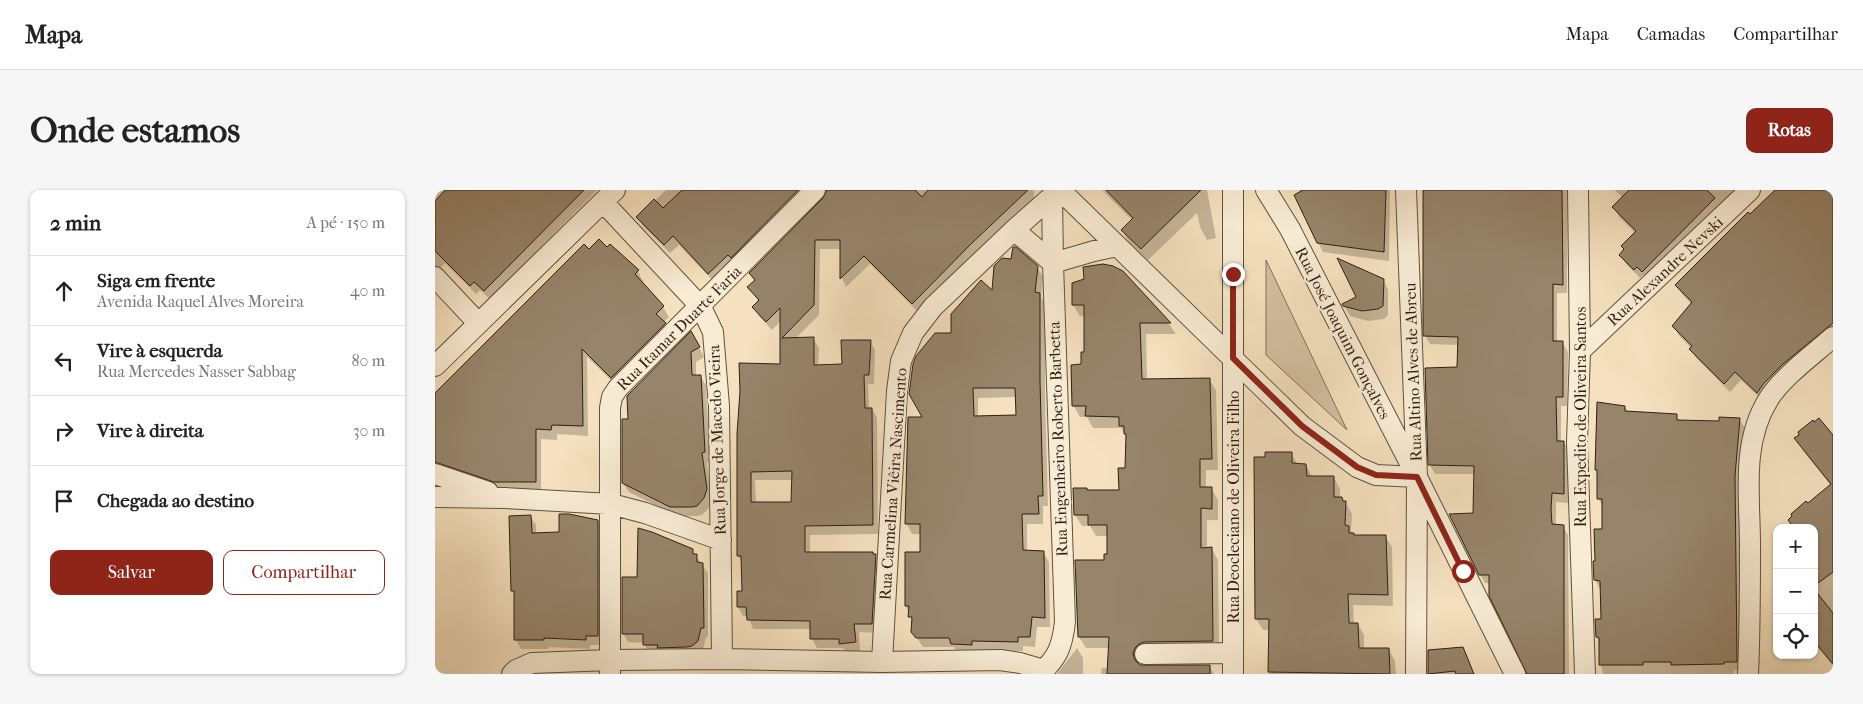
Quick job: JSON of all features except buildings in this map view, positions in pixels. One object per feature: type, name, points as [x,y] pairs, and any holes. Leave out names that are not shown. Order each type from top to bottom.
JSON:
[{"type":"street","name":"Rua Itamar Duarte Faria","points":[[610,667],[611,504],[609,452],[612,397],[618,388],[701,307],[815,190]]},
{"type":"street","name":"Rua Deocleciano de Oliveira Filho","points":[[1233,190],[1233,674]]},
{"type":"street","name":"Rua José Joaquim Gonçalves","points":[[1266,190],[1290,229],[1515,674]]},
{"type":"street","name":"Rua Altino Alves de Abreu","points":[[1406,190],[1417,477],[1416,674]]},
{"type":"street","name":"Rua Expedito de Oliveira Santos","points":[[1578,190],[1580,352],[1577,442],[1585,674]]},
{"type":"street","name":"Rua Alexandre Nevski","points":[[1580,352],[1750,190]]},
{"type":"street","points":[[1057,192],[1117,246],[1302,426],[1357,467],[1376,475],[1417,477]]},
{"type":"street","name":"Rua Carmelina Viêira Nascimento","points":[[883,662],[897,390],[901,361],[913,333],[933,307],[1057,192]]},
{"type":"street","name":"Rua Engenheiro Roberto Barbetta","points":[[1042,672],[1055,659],[1060,649],[1065,622],[1053,263],[1057,192]]},
{"type":"street","name":"Rua Jorge de Macedo Vieira","points":[[609,196],[701,307],[713,332],[719,406],[722,659]]},
{"type":"street","points":[[435,366],[609,196]]},
{"type":"street","points":[[1014,230],[1053,263],[1117,246]]},
{"type":"street","points":[[435,277],[478,323]]},
{"type":"street","points":[[1748,674],[1750,544],[1748,480],[1753,436],[1758,419],[1769,398],[1783,382],[1833,336]]},
{"type":"street","points":[[435,474],[505,498]]},
{"type":"street","points":[[435,497],[505,498],[611,504],[645,513],[721,540]]},
{"type":"street","points":[[1145,654],[1232,653]]},
{"type":"street","points":[[512,674],[516,670],[532,663],[610,667],[722,659],[883,662],[1000,660],[1020,663],[1042,672]]},
{"type":"shaded area","points":[[1266,260],[1347,430],[1266,355]]},
{"type":"route","points":[[1233,274],[1233,358],[1302,426],[1357,467],[1376,475],[1417,477],[1463,571]]}]
